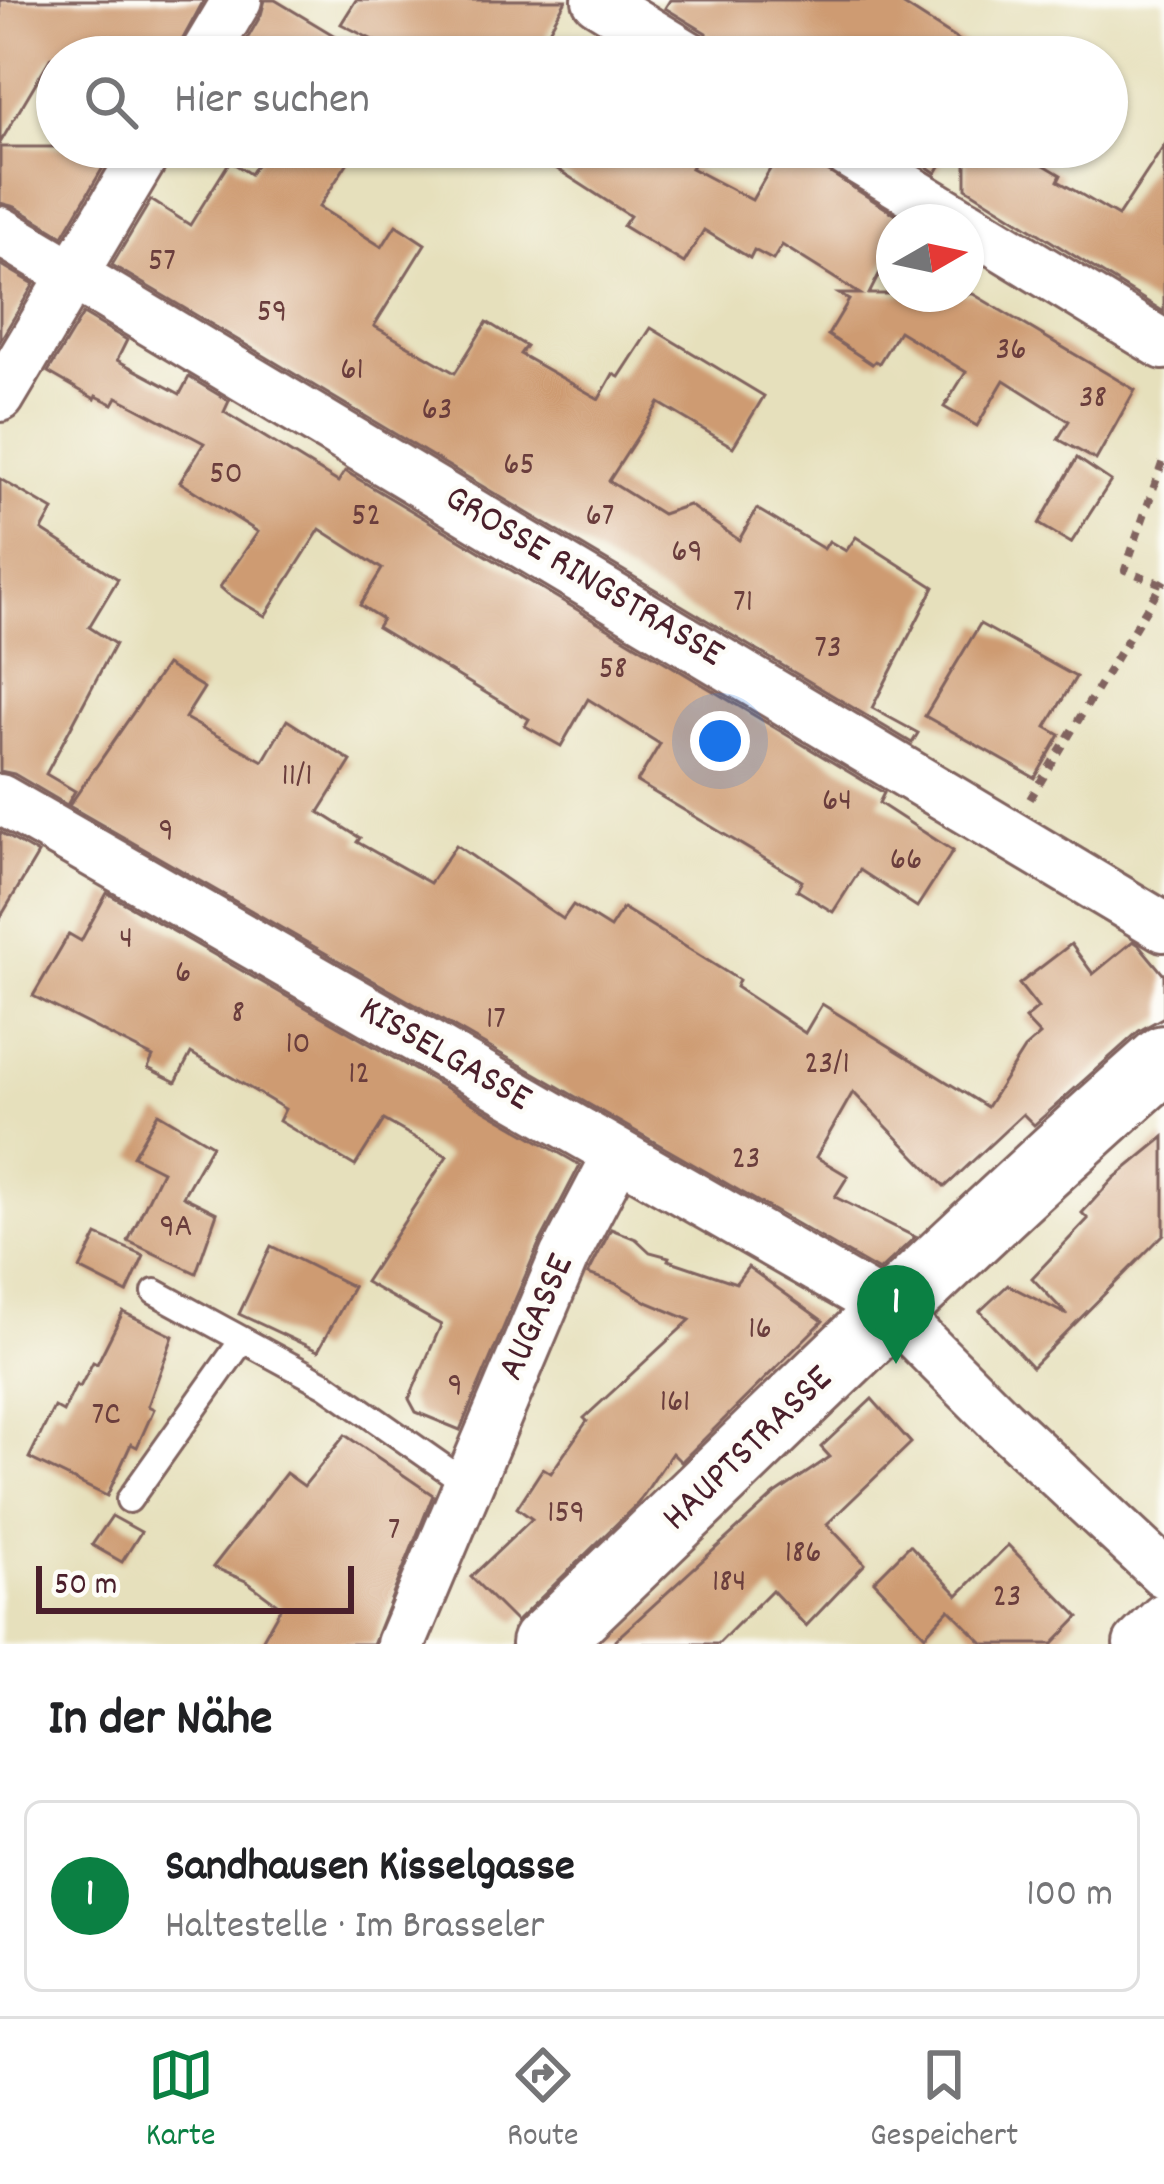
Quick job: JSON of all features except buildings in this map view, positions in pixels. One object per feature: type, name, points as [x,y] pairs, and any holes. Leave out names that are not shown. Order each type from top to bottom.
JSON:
[{"type":"street","points":[[216,36],[237,0]]},
{"type":"street","points":[[597,0],[656,36]]},
{"type":"street","points":[[0,397],[136,168]]},
{"type":"street","points":[[873,168],[932,204]]},
{"type":"street","name":"GROSSE RINGSTRASSE","points":[[0,231],[1164,927]]},
{"type":"street","points":[[984,235],[1164,345]]},
{"type":"street","name":"KISSELGASSE","points":[[0,799],[890,1310],[1164,1573]]},
{"type":"street","name":"HAUPTSTRASSE","points":[[545,1644],[840,1364],[890,1310],[1164,1060]]},
{"type":"street","name":"AUGASSE","points":[[401,1644],[564,1257],[616,1156]]},
{"type":"street","points":[[1138,1644],[1164,1618]]},
{"type":"lane","points":[[155,1292],[326,1385],[466,1483]]},
{"type":"lane","points":[[129,1500],[241,1342]]},
{"type":"path","points":[[1010,832],[1163,582],[1125,570],[1164,458]]},
{"type":"place","name":"Sandhausen Kisselgasse","points":[[896,1364]]}]
